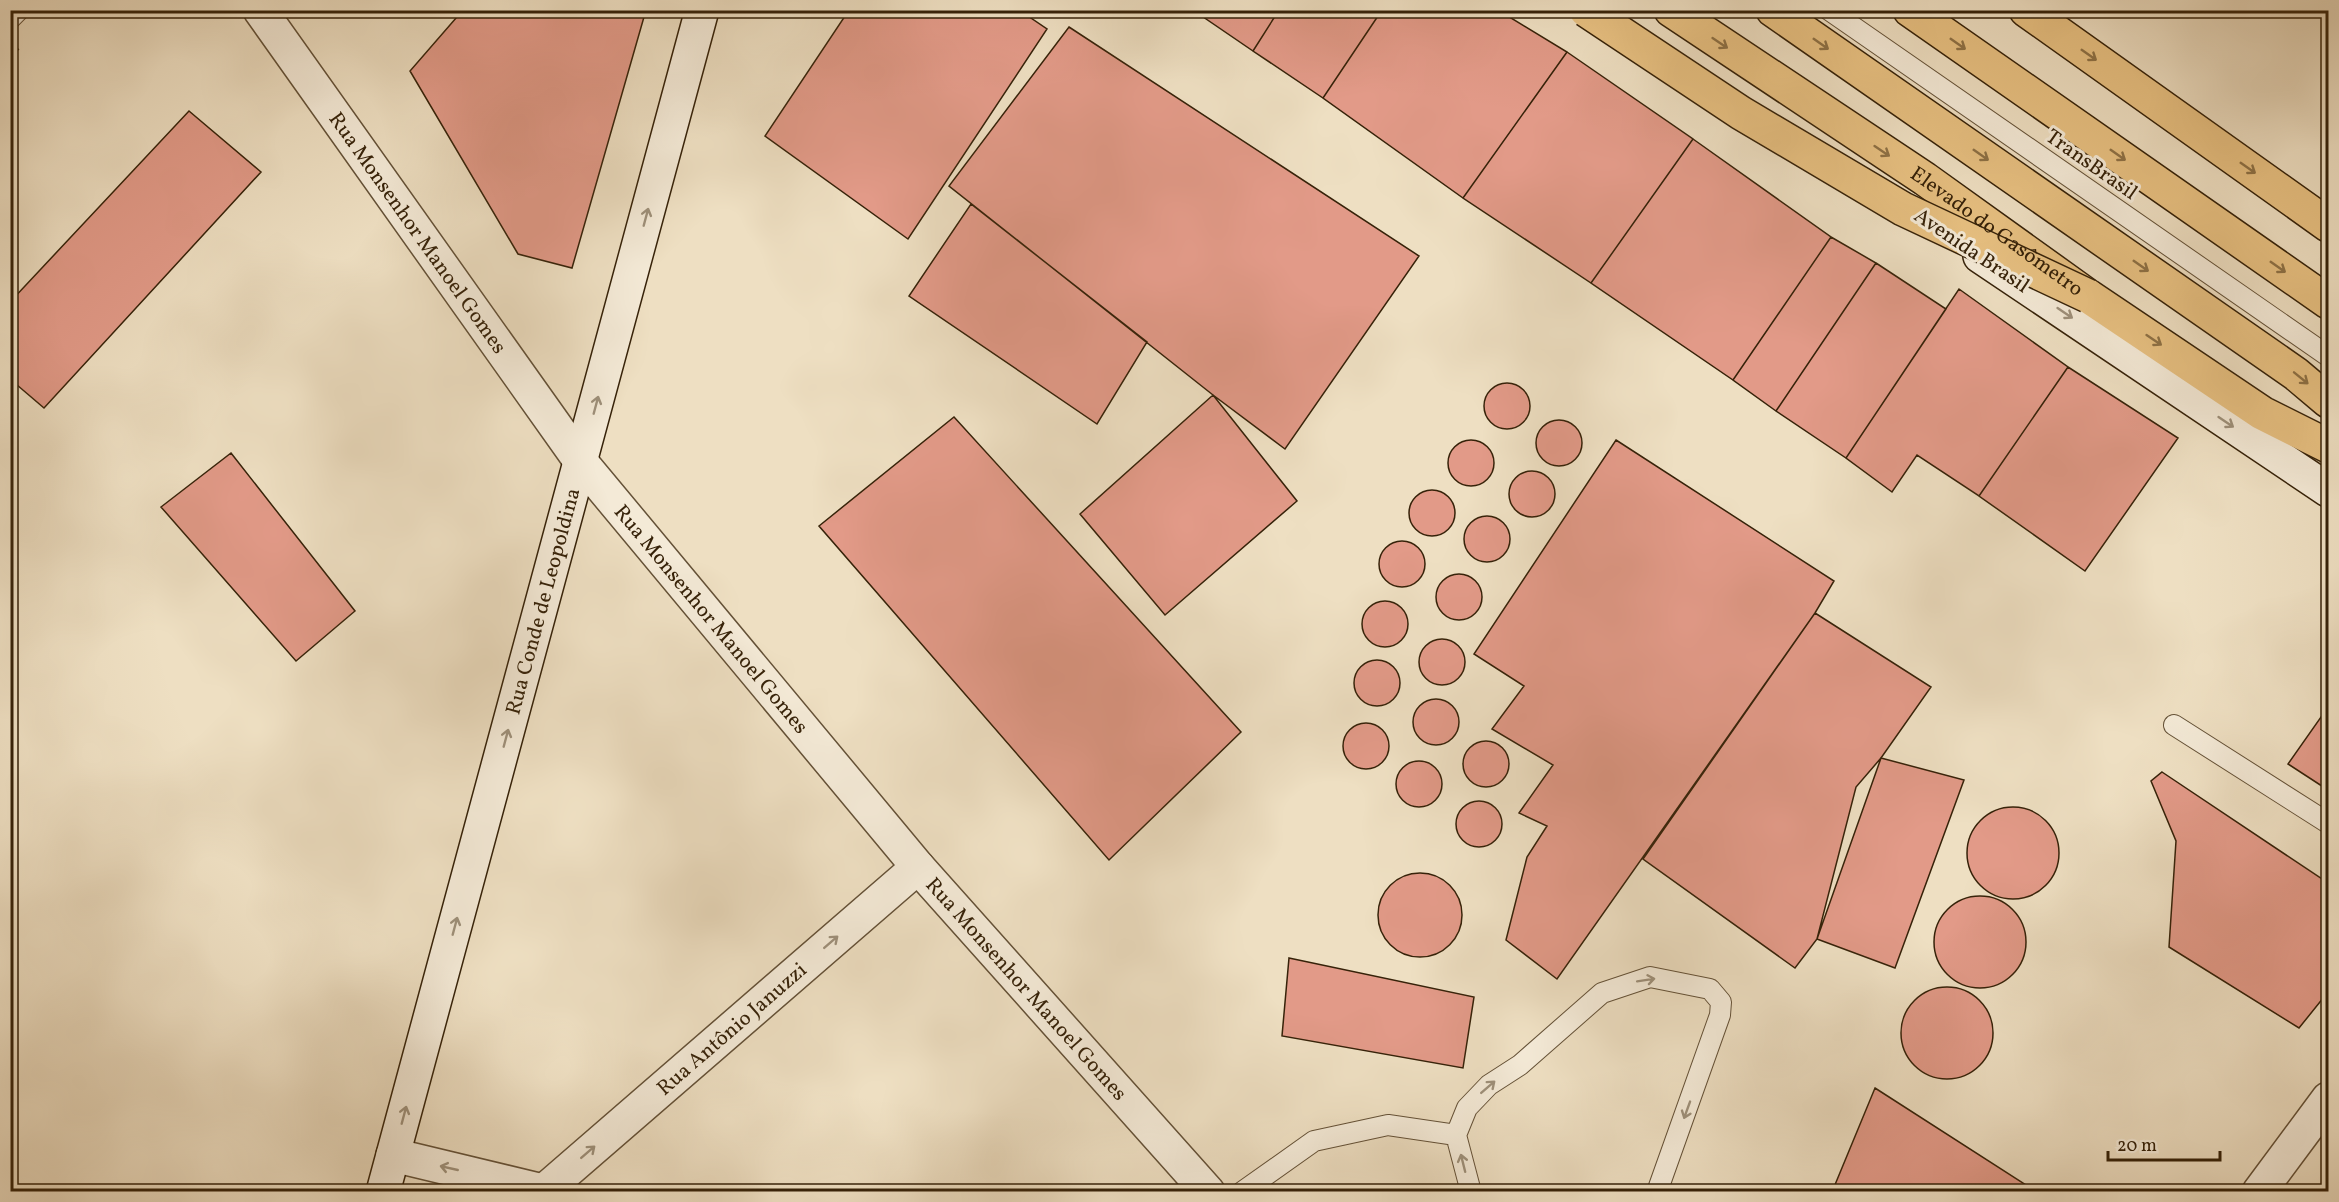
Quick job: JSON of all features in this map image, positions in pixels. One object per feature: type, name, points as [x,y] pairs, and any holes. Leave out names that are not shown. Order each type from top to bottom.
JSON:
[{"type":"highway","points":[[1586,10],[1741,113],[1904,209],[2088,296]]},
{"type":"highway","name":"Elevado do Gasômetro","points":[[1671,10],[1925,179],[2088,296],[2262,413],[2328,446]]},
{"type":"highway","points":[[1773,10],[2296,374],[2328,402]]},
{"type":"highway","points":[[1910,10],[2328,302]]},
{"type":"highway","points":[[2026,10],[2328,225]]},
{"type":"street","name":"Rua Monsenhor Manoel Gomes","points":[[260,10],[581,462],[918,867],[1201,1188]]},
{"type":"street","name":"Rua Conde de Leopoldina","points":[[383,1191],[702,10]]},
{"type":"street","name":"Avenida Brasil","points":[[1615,10],[2328,490]]},
{"type":"street","name":"Rua Antônio Januzzi","points":[[546,1191],[918,867]]},
{"type":"street","points":[[2259,1191],[2328,1099]]},
{"type":"street","points":[[393,1155],[546,1191]]},
{"type":"lane","points":[[10,19],[19,10]]},
{"type":"lane","name":"TransBrasil","points":[[1828,10],[2328,356]]},
{"type":"lane","points":[[2174,725],[2328,824]]},
{"type":"lane","points":[[1471,1191],[1456,1135],[1467,1108],[1489,1085],[1520,1065],[1602,993],[1650,977],[1710,989],[1721,1002],[1720,1015],[1658,1191]]},
{"type":"lane","points":[[1242,1191],[1314,1141],[1388,1125],[1456,1135]]},
{"type":"building","points":[[463,10],[646,10],[572,268],[518,254],[410,71]]},
{"type":"building","points":[[849,10],[1019,10],[1047,29],[908,239],[765,136]]},
{"type":"building","points":[[1193,10],[1279,10],[1253,51]]},
{"type":"building","points":[[1279,10],[1382,10],[1323,98],[1253,51]]},
{"type":"building","points":[[1382,10],[1498,10],[1567,52],[1463,198],[1323,98]]},
{"type":"building","points":[[1069,27],[1419,256],[1285,449],[1213,395],[949,186]]},
{"type":"building","points":[[1567,52],[1693,139],[1591,283],[1463,198]]},
{"type":"building","points":[[189,111],[261,172],[44,408],[10,379],[10,302]]},
{"type":"building","points":[[1693,139],[1831,237],[1733,380],[1591,283]]},
{"type":"building","points":[[971,204],[1147,342],[1097,424],[909,296]]},
{"type":"building","points":[[1831,237],[1876,263],[1776,411],[1733,380]]},
{"type":"building","points":[[1876,263],[1946,309],[1846,458],[1776,411]]},
{"type":"building","points":[[1959,289],[2068,367],[1979,496],[1917,455],[1892,492],[1846,458]]},
{"type":"building","points":[[2068,367],[2178,438],[2085,571],[1979,496]]},
{"type":"building","points":[[1507,383],[1523,390],[1530,406],[1523,422],[1507,429],[1491,422],[1484,406],[1491,390]]},
{"type":"building","points":[[1213,395],[1297,501],[1165,615],[1080,514]]},
{"type":"building","points":[[954,417],[1241,732],[1109,860],[819,526]]},
{"type":"building","points":[[1559,420],[1575,427],[1582,443],[1575,459],[1559,466],[1543,459],[1536,443],[1543,427]]},
{"type":"building","points":[[1471,440],[1480,441],[1487,447],[1493,454],[1493,472],[1487,479],[1480,485],[1471,486],[1462,485],[1455,479],[1449,472],[1448,463],[1449,454],[1455,447],[1462,441]]},
{"type":"building","points":[[1616,440],[1834,581],[1815,613],[1557,979],[1506,940],[1527,857],[1547,826],[1519,813],[1553,765],[1492,729],[1524,686],[1474,654]]},
{"type":"building","points":[[231,453],[355,611],[296,661],[161,507]]},
{"type":"building","points":[[1532,471],[1548,478],[1555,494],[1548,510],[1532,517],[1516,510],[1509,494],[1516,478]]},
{"type":"building","points":[[1432,490],[1441,491],[1448,497],[1454,504],[1454,522],[1448,529],[1441,535],[1432,536],[1423,535],[1416,529],[1410,522],[1409,513],[1410,504],[1416,497],[1423,491]]},
{"type":"building","points":[[1487,516],[1503,523],[1510,539],[1503,555],[1487,562],[1471,555],[1464,539],[1471,523]]},
{"type":"building","points":[[1402,541],[1418,548],[1425,564],[1418,580],[1402,587],[1386,580],[1379,564],[1386,548]]},
{"type":"building","points":[[1459,574],[1475,581],[1482,597],[1475,613],[1459,620],[1443,613],[1436,597],[1443,581]]},
{"type":"building","points":[[1385,601],[1401,608],[1408,624],[1401,640],[1385,647],[1369,640],[1362,624],[1369,608]]},
{"type":"building","points":[[1815,613],[1931,687],[1881,758],[1856,787],[1817,939],[1795,968],[1643,859]]},
{"type":"building","points":[[1442,639],[1451,640],[1458,646],[1464,653],[1464,671],[1458,678],[1451,684],[1442,685],[1433,684],[1426,678],[1420,671],[1419,662],[1420,653],[1426,646],[1433,640]]},
{"type":"building","points":[[1377,660],[1386,661],[1393,667],[1399,674],[1399,692],[1393,699],[1386,705],[1377,706],[1368,705],[1361,699],[1355,692],[1354,683],[1355,674],[1361,667],[1368,661]]},
{"type":"building","points":[[1436,699],[1445,700],[1452,706],[1458,713],[1458,731],[1452,738],[1445,744],[1436,745],[1427,744],[1420,738],[1414,731],[1413,722],[1414,713],[1420,706],[1427,700]]},
{"type":"building","points":[[2328,707],[2328,790],[2288,764]]},
{"type":"building","points":[[1366,723],[1375,724],[1382,730],[1388,737],[1388,755],[1382,762],[1375,768],[1366,769],[1357,768],[1350,762],[1344,755],[1343,746],[1344,737],[1350,730],[1357,724]]},
{"type":"building","points":[[1486,741],[1502,748],[1509,764],[1502,780],[1486,787],[1470,780],[1463,764],[1470,748]]},
{"type":"building","points":[[1881,758],[1964,780],[1895,968],[1817,939]]},
{"type":"building","points":[[1419,761],[1435,768],[1442,784],[1435,800],[1419,807],[1403,800],[1396,784],[1403,768]]},
{"type":"building","points":[[2162,772],[2328,883],[2328,992],[2299,1028],[2169,947],[2176,841],[2151,781]]},
{"type":"building","points":[[1479,801],[1488,802],[1495,808],[1501,815],[1501,833],[1495,840],[1488,846],[1479,847],[1470,846],[1463,840],[1457,833],[1456,824],[1457,815],[1463,808],[1470,802]]},
{"type":"building","points":[[2013,807],[2031,810],[2046,820],[2056,835],[2059,853],[2056,871],[2046,886],[2031,896],[2013,899],[1995,896],[1980,886],[1970,871],[1967,853],[1970,835],[1980,820],[1995,810]]},
{"type":"building","points":[[1420,873],[1436,876],[1450,885],[1459,899],[1462,915],[1459,931],[1450,945],[1436,954],[1420,957],[1404,954],[1390,945],[1381,931],[1378,915],[1381,899],[1390,885],[1404,876]]},
{"type":"building","points":[[1980,896],[1998,899],[2013,909],[2023,924],[2026,942],[2023,960],[2013,975],[1998,985],[1980,988],[1962,985],[1947,975],[1937,960],[1934,942],[1937,924],[1947,909],[1962,899]]},
{"type":"building","points":[[1289,958],[1474,997],[1463,1068],[1282,1036]]},
{"type":"building","points":[[1947,987],[1965,990],[1980,1000],[1990,1015],[1993,1033],[1990,1051],[1980,1066],[1965,1076],[1947,1079],[1929,1076],[1914,1066],[1904,1051],[1901,1033],[1904,1015],[1914,1000],[1929,990]]},
{"type":"building","points":[[1875,1088],[2037,1192],[1832,1192]]}]
